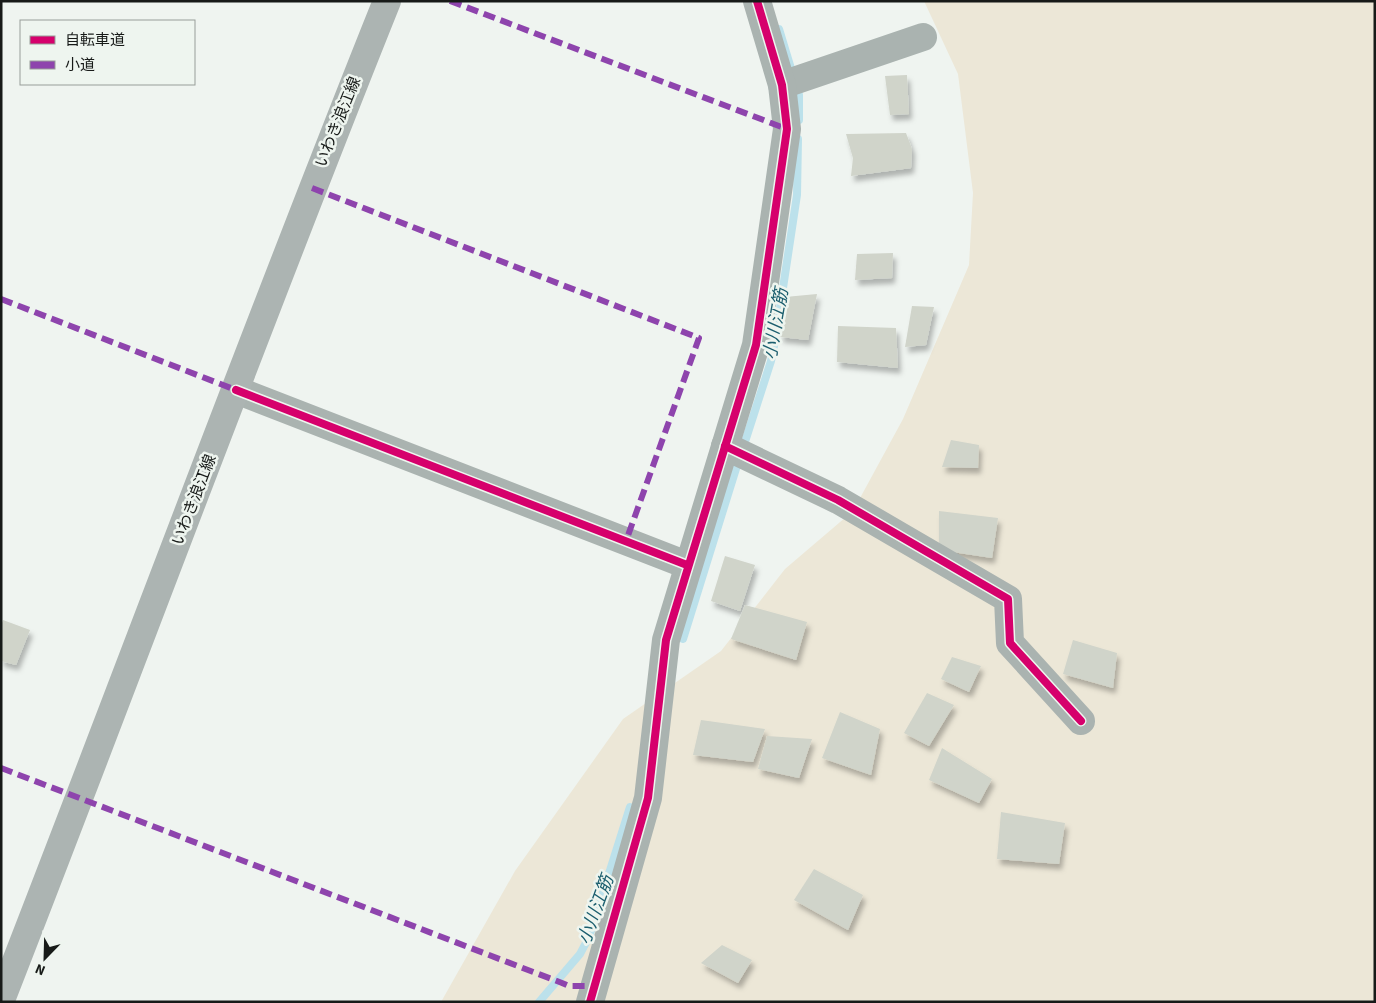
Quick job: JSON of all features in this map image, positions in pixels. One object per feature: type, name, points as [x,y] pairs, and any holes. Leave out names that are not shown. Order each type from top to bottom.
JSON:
[{"type":"main road","name":"いわき浪江線","points":[[1,1000],[84,789],[312,188],[387,1]]},
{"type":"street","points":[[590,1002],[648,798],[666,640],[687,565],[756,344],[787,129],[791,82],[757,1]]},
{"type":"street","points":[[791,82],[923,36]]},
{"type":"street","points":[[236,390],[687,565]]},
{"type":"street","points":[[724,446],[838,500],[1008,599],[1010,643],[1082,721]]},
{"type":"shaded area","points":[[924,1],[1375,1],[1375,1002],[441,1002],[515,871],[623,719],[721,651],[785,569],[853,511],[903,419],[969,265],[973,193],[958,74]]},
{"type":"building","points":[[907,75],[909,114],[890,115],[885,76]]},
{"type":"building","points":[[906,133],[912,149],[911,168],[851,176],[853,158],[846,134]]},
{"type":"building","points":[[893,253],[892,278],[855,280],[857,254]]},
{"type":"building","points":[[817,294],[808,340],[780,337],[785,297]]},
{"type":"building","points":[[912,306],[934,307],[926,345],[905,347]]},
{"type":"building","points":[[838,326],[896,328],[898,368],[837,362]]},
{"type":"building","points":[[951,440],[979,445],[978,468],[942,467]]},
{"type":"building","points":[[939,511],[998,518],[992,558],[939,550]]},
{"type":"building","points":[[725,556],[755,565],[740,611],[711,601]]},
{"type":"building","points":[[745,605],[807,622],[796,660],[731,639]]},
{"type":"building","points":[[3,620],[30,630],[16,665],[1,661],[1,626]]},
{"type":"building","points":[[1073,640],[1117,653],[1113,688],[1063,674]]},
{"type":"building","points":[[952,657],[981,666],[969,692],[941,679]]},
{"type":"building","points":[[927,693],[954,705],[929,746],[904,733]]},
{"type":"building","points":[[840,712],[880,729],[871,775],[822,758]]},
{"type":"building","points":[[701,720],[765,729],[753,762],[693,755]]},
{"type":"building","points":[[767,736],[812,739],[799,778],[758,769]]},
{"type":"building","points":[[942,748],[992,779],[979,803],[929,780]]},
{"type":"building","points":[[1001,812],[1065,823],[1059,864],[997,859]]},
{"type":"building","points":[[814,869],[863,895],[848,930],[794,900]]},
{"type":"building","points":[[722,945],[752,960],[738,983],[701,963]]},
{"type":"waterway","name":"小川江筋","points":[[779,29],[799,95],[799,120]]},
{"type":"waterway","name":"小川江筋","points":[[743,448],[771,361],[775,341],[797,195],[798,139]]},
{"type":"waterway","name":"小川江筋","points":[[683,639],[739,459]]},
{"type":"waterway","name":"小川江筋","points":[[539,1002],[580,954],[589,937],[630,807]]},
{"type":"marked path","points":[[450,1],[787,129]]},
{"type":"marked path","points":[[312,188],[699,338],[626,541]]},
{"type":"marked path","points":[[1,299],[236,390]]},
{"type":"marked path","points":[[1,768],[569,986],[595,986]]},
{"type":"cycle path","points":[[590,1002],[648,798],[666,640],[756,345],[787,129],[782,85],[757,1]]},
{"type":"cycle path","points":[[236,390],[687,565]]},
{"type":"cycle path","points":[[725,446],[838,500],[1008,599],[1010,643],[1081,721]]}]
